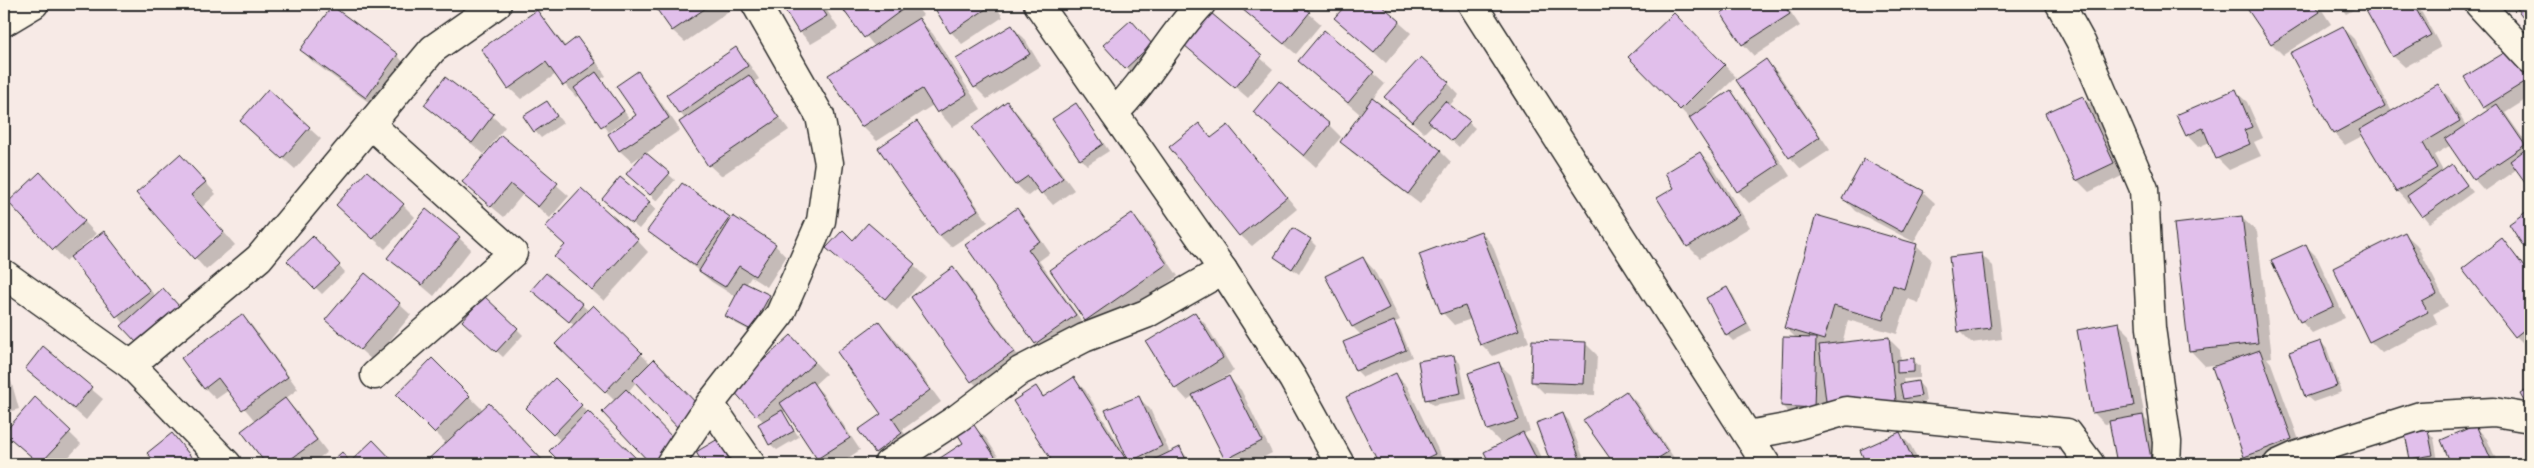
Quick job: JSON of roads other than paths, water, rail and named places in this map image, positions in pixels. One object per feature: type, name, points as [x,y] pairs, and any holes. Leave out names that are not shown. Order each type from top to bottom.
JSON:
[{"type":"street","points":[[4,22],[34,4]]},
{"type":"street","points":[[131,365],[259,258],[434,48],[498,4]]},
{"type":"street","points":[[670,464],[710,404],[780,314],[821,220],[829,162],[820,116],[756,4]]},
{"type":"street","points":[[1038,4],[1223,270],[1293,379],[1340,464]]},
{"type":"street","points":[[1114,113],[1131,96],[1181,24],[1201,4]]},
{"type":"street","points":[[1472,4],[1766,464]]},
{"type":"street","points":[[2060,4],[2082,44],[2144,189],[2152,328],[2167,442],[2166,464]]},
{"type":"street","points":[[2479,4],[2530,59]]},
{"type":"street","points":[[370,125],[513,253],[375,375]]},
{"type":"street","points":[[888,464],[958,418],[1020,371],[1084,338],[1146,314],[1223,270]]},
{"type":"street","points":[[4,274],[131,365],[227,464]]},
{"type":"street","points":[[710,404],[750,464]]},
{"type":"street","points":[[1748,435],[1791,427],[1846,412],[2067,433],[2090,464]]},
{"type":"street","points":[[2278,464],[2298,455],[2420,416],[2494,412],[2530,418]]}]
